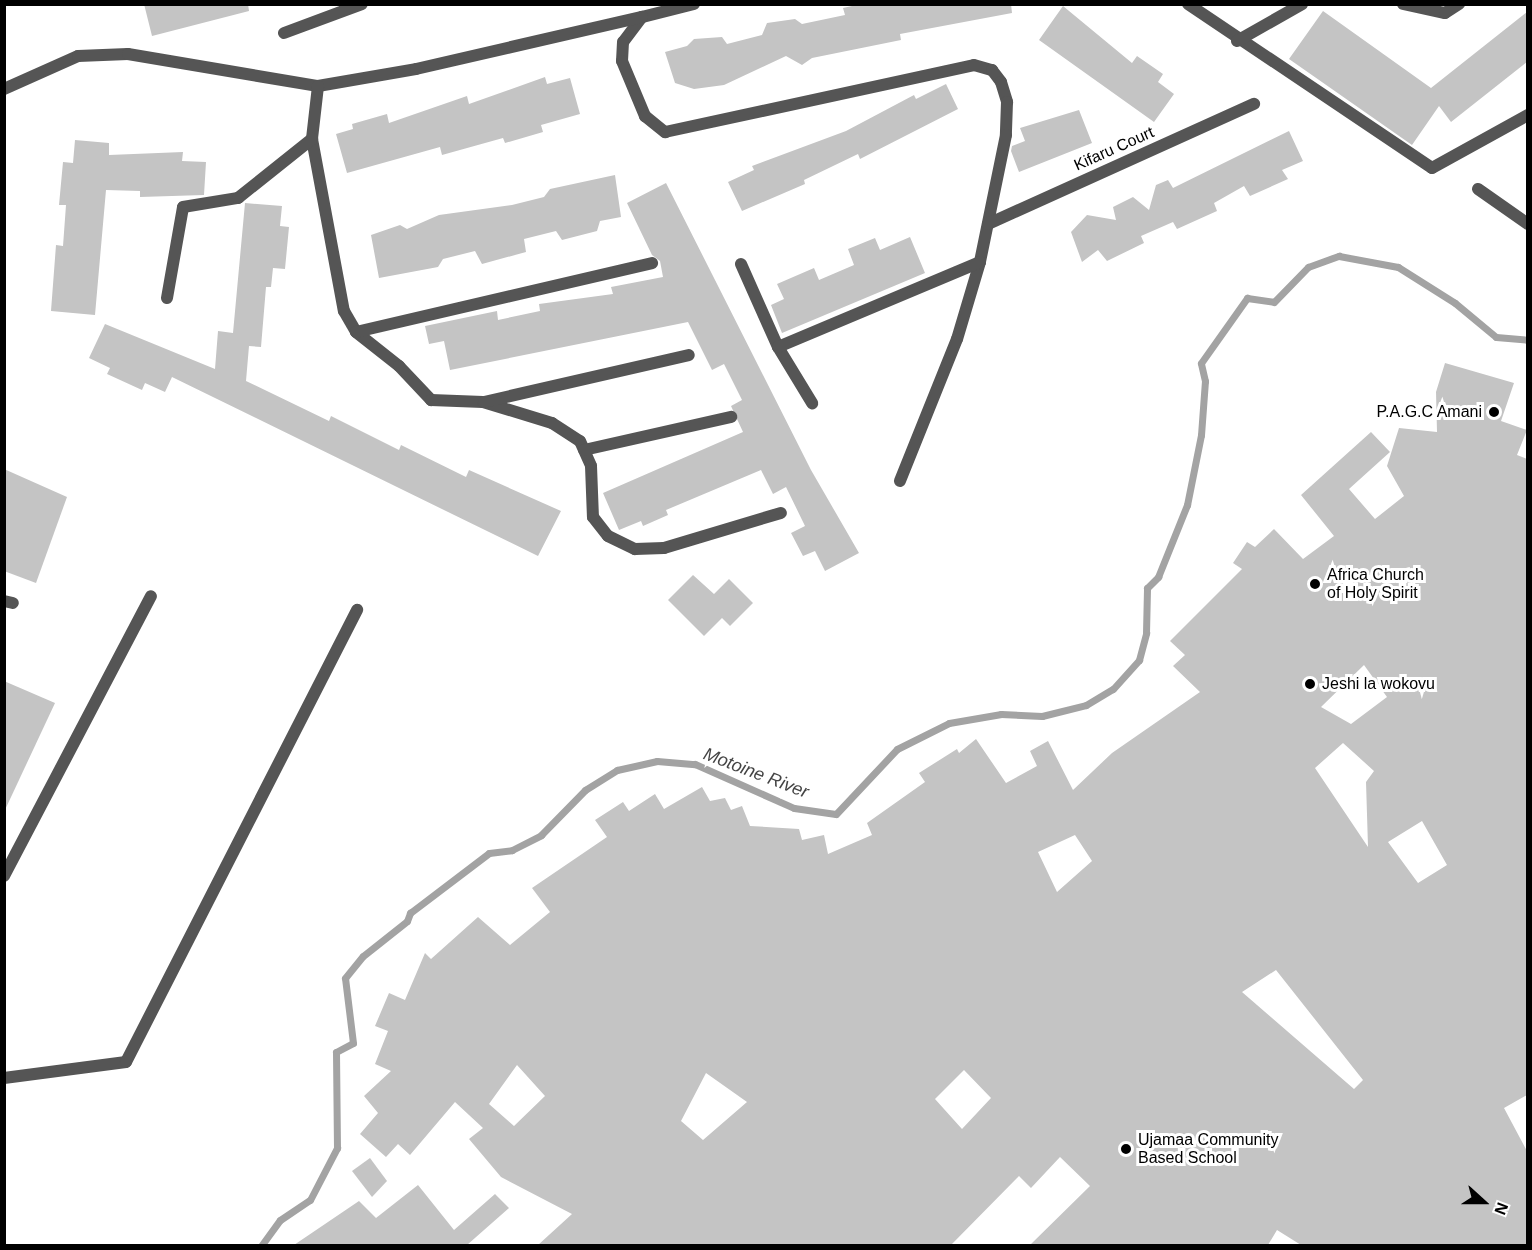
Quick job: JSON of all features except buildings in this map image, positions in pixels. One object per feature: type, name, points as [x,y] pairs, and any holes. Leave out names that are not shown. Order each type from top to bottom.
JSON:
[{"type":"street","points":[[284,33],[362,4]]},
{"type":"street","points":[[4,89],[78,56],[128,54],[318,86],[416,69],[694,4]]},
{"type":"street","points":[[1188,4],[1237,41],[1432,168],[1527,115]]},
{"type":"street","points":[[1237,41],[1302,4]]},
{"type":"street","points":[[1403,4],[1445,13],[1459,4]]},
{"type":"street","points":[[642,17],[623,42],[622,61],[645,116],[665,132],[974,65],[992,70],[1001,82],[1006,113],[980,262],[957,339],[900,481]]},
{"type":"street","points":[[318,86],[312,139],[344,311],[356,332],[399,366],[431,400],[483,402],[552,423],[580,441],[591,466],[593,517],[608,536],[635,549],[674,545],[781,513]]},
{"type":"street","name":"Kifaru Court","points":[[988,224],[1254,104]]},
{"type":"street","points":[[167,298],[183,207],[238,198],[312,139]]},
{"type":"street","points":[[1478,189],[1527,224]]},
{"type":"street","points":[[356,332],[652,262]]},
{"type":"street","points":[[778,347],[980,262]]},
{"type":"street","points":[[741,264],[778,347],[812,403]]},
{"type":"street","points":[[483,402],[689,355]]},
{"type":"street","points":[[584,450],[730,417]]},
{"type":"street","points":[[4,876],[152,596]]},
{"type":"street","points":[[4,1078],[126,1062],[357,610]]},
{"type":"waterway","name":"Motoine River","points":[[261,1246],[280,1220],[310,1200],[337,1148],[336,1052],[353,1043],[345,978],[363,956],[407,921],[410,913],[489,853],[512,850],[541,835],[585,790],[617,770],[657,761],[695,764],[794,808],[836,814],[897,749],[949,723],[1001,714],[1042,716],[1086,705],[1113,689],[1139,660],[1146,633],[1147,588],[1158,577],[1187,505],[1201,435],[1205,381],[1201,363],[1247,298],[1274,302],[1308,267],[1339,256],[1398,267],[1455,303],[1496,337],[1528,340]]},
{"type":"place","name":"P.A.G.C Amani","points":[[1494,412]]},
{"type":"place","name":"Africa Church of Holy Spirit","points":[[1315,584]]},
{"type":"place","name":"Jeshi la wokovu","points":[[1310,684]]},
{"type":"place","name":"Ujamaa Community Based School","points":[[1126,1149]]}]
